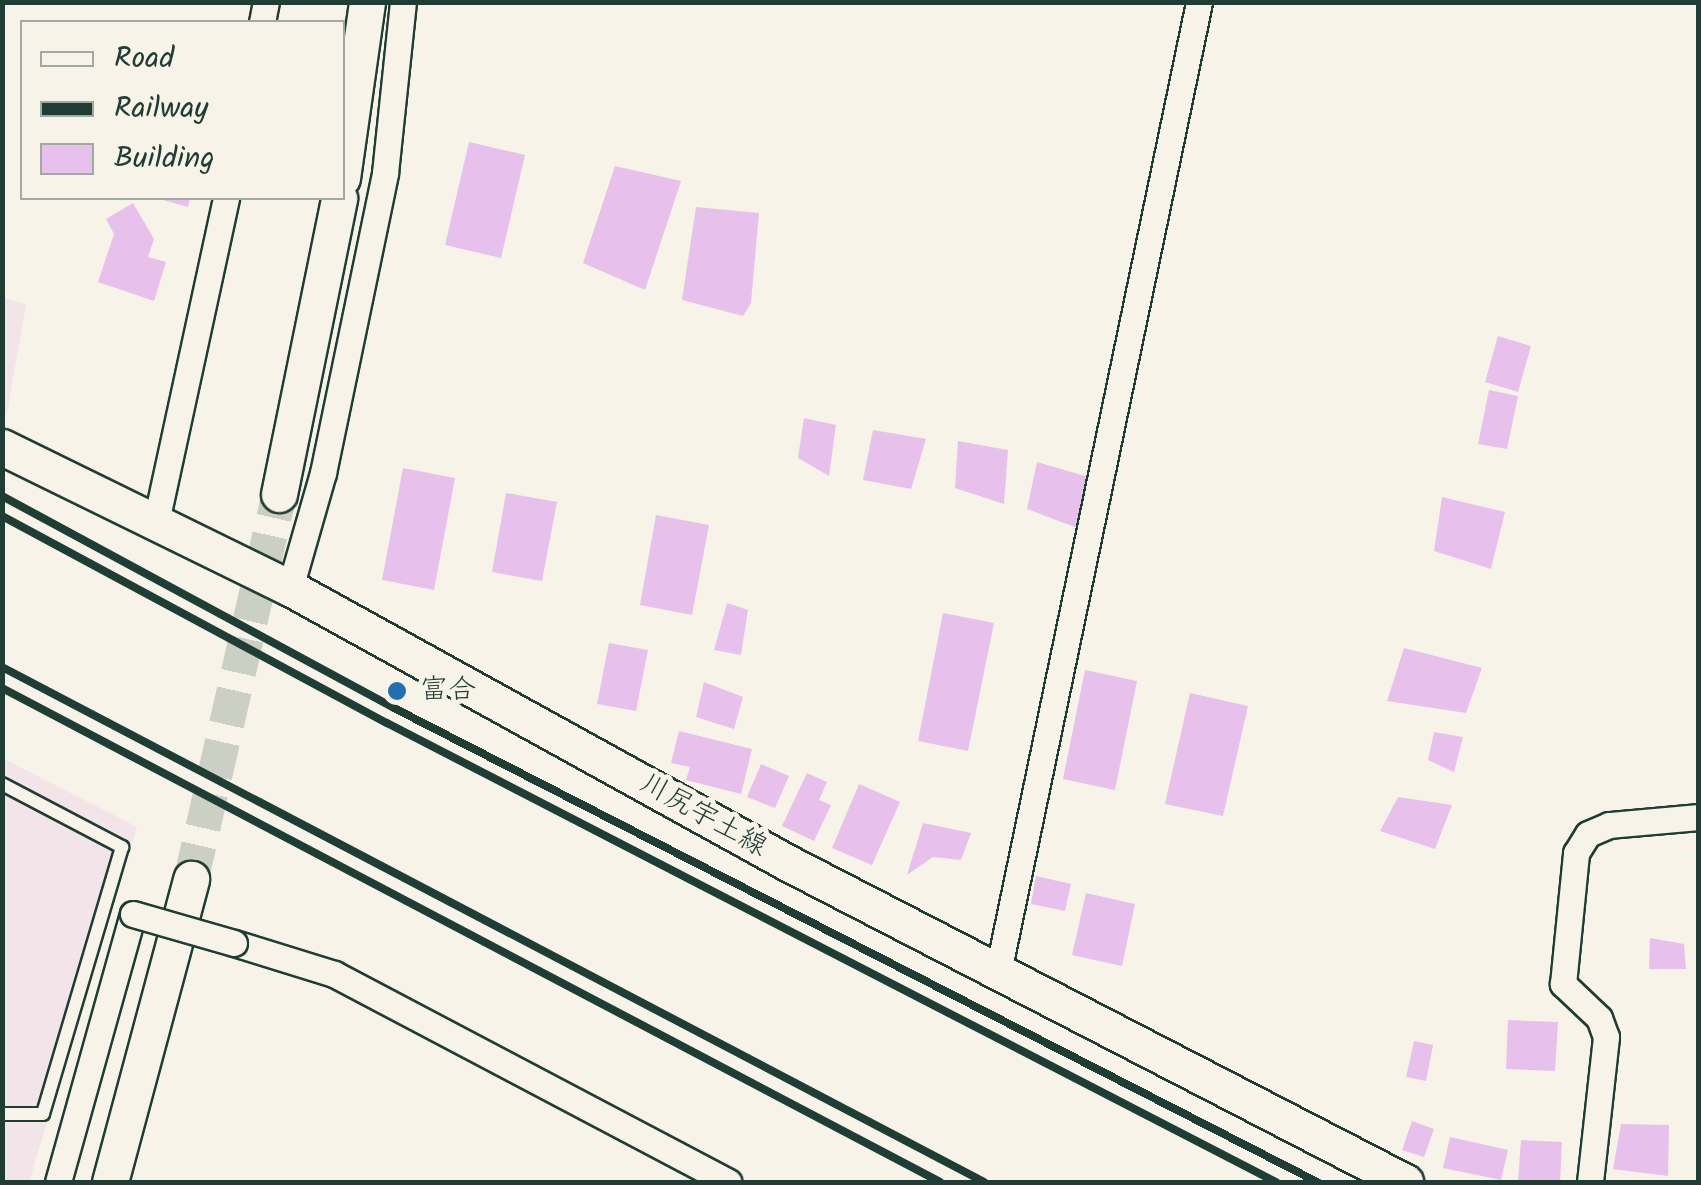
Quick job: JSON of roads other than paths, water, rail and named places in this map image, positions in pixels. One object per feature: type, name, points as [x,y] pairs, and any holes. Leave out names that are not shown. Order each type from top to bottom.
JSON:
[{"type":"main road","points":[[345,157],[367,2]]},
{"type":"main road","points":[[279,494],[339,200]]},
{"type":"main road","name":"川尻宇土線","points":[[2,446],[290,588],[998,972],[1405,1182]]},
{"type":"main road","points":[[110,1182],[191,879]]},
{"type":"street","points":[[290,588],[323,473],[385,173],[403,2]]},
{"type":"street","points":[[998,972],[1200,2]]},
{"type":"street","points":[[156,522],[226,200]]},
{"type":"street","points":[[1590,1182],[1606,1038],[1599,1018],[1563,984],[1576,853],[1588,834],[1609,825],[1698,816]]},
{"type":"street","points":[[58,1182],[133,914],[334,974],[728,1182]]},
{"type":"lane","points":[[2,784],[122,847],[43,1114],[2,1114]]},
{"type":"tunnel","points":[[191,879],[279,494]]},
{"type":"railway","points":[[2,496],[394,708],[1317,1182]]},
{"type":"railway","points":[[2,516],[387,723],[1276,1182]]},
{"type":"railway","points":[[2,667],[984,1182]]},
{"type":"railway","points":[[2,688],[940,1182]]},
{"type":"place","name":"富合","points":[[397,691]]}]
